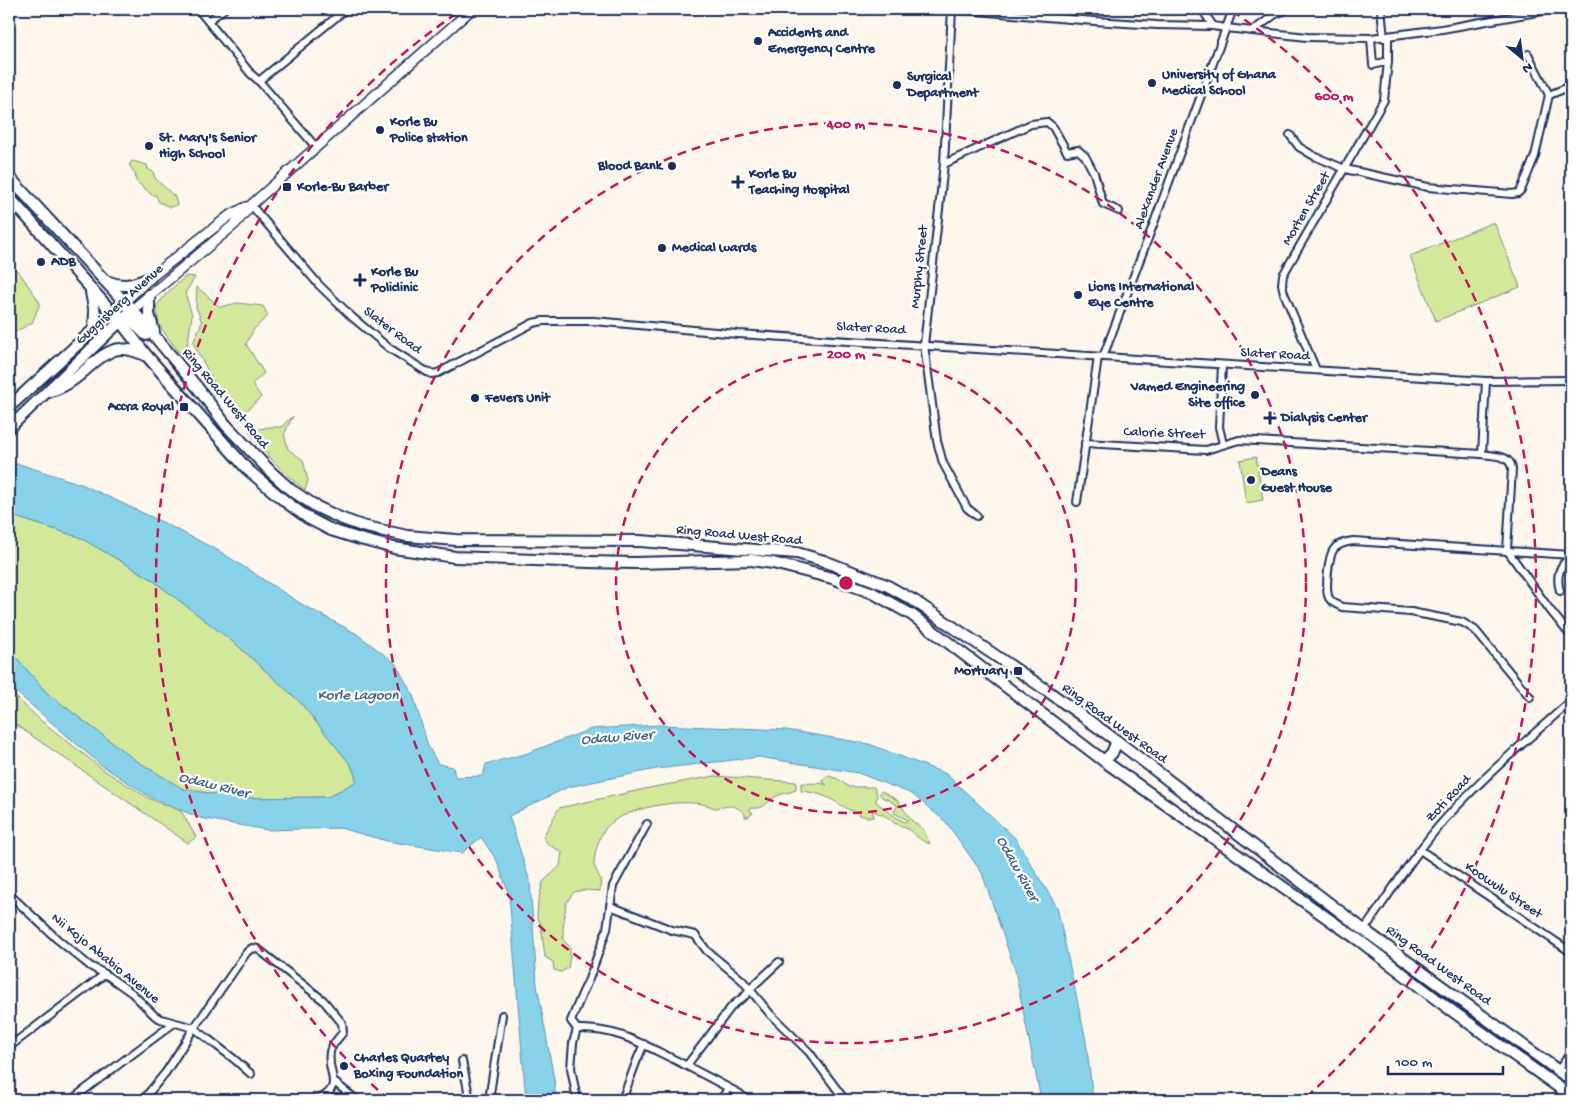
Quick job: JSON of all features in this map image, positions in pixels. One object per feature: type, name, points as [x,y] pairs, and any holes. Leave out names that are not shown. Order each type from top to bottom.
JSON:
[{"type":"main road","name":"Guggisberg Avenue","points":[[9,428],[125,316],[235,224],[251,205],[315,146],[472,9]]},
{"type":"main road","name":"Ring Road West Road","points":[[9,176],[124,302],[125,316],[147,356],[247,468],[286,502],[308,518],[331,530],[360,540],[394,548],[455,557],[645,563],[751,560],[786,566],[832,578],[873,593],[912,615],[1104,761],[1352,936],[1571,1096]]},
{"type":"main road","points":[[9,198],[111,313],[125,316],[134,323],[226,425]]},
{"type":"main road","name":"Guggisberg Avenue","points":[[9,407],[150,278],[229,216],[251,205]]},
{"type":"main road","points":[[105,281],[128,286],[150,278]]},
{"type":"main road","points":[[90,289],[96,313],[94,328]]},
{"type":"main road","points":[[149,295],[149,314],[156,337]]},
{"type":"main road","name":"Ring Road West Road","points":[[125,316],[156,337],[226,425],[272,473],[304,499],[340,518],[383,532],[456,540],[601,540],[689,544],[796,553],[824,561],[886,586],[913,600],[1042,687],[1364,930],[1571,1080]]},
{"type":"main road","points":[[27,411],[47,392],[61,388],[112,351],[121,348],[147,356]]},
{"type":"main road","points":[[1104,761],[1112,753],[1117,742]]},
{"type":"street","points":[[198,9],[251,74],[315,146]]},
{"type":"street","points":[[208,21],[224,9]]},
{"type":"street","points":[[259,81],[346,9]]},
{"type":"street","points":[[952,9],[1130,24],[1213,26],[1307,36],[1371,38],[1386,37],[1516,12],[1554,9]]},
{"type":"street","name":"Murphy Street","points":[[952,9],[944,164],[924,345],[936,432],[943,463],[967,508],[977,516]]},
{"type":"street","points":[[1202,9],[1213,26]]},
{"type":"street","name":"Alexander Avenue","points":[[1077,502],[1100,357],[1234,9]]},
{"type":"street","points":[[1253,31],[1274,15],[1288,9]]},
{"type":"street","name":"Morten Street","points":[[1316,370],[1284,293],[1283,275],[1384,100],[1388,61],[1381,9]]},
{"type":"street","points":[[1371,38],[1374,65],[1388,61]]},
{"type":"street","points":[[1290,135],[1299,147],[1314,156],[1345,169],[1428,187],[1512,194],[1518,192],[1521,190],[1534,156],[1549,95],[1528,54]]},
{"type":"street","points":[[1549,95],[1571,86]]},
{"type":"street","points":[[944,164],[1031,124],[1047,122],[1053,127],[1068,152],[1078,150],[1085,156],[1094,173],[1103,204],[1119,211]]},
{"type":"street","name":"Slater Road","points":[[251,205],[319,285],[352,317],[389,348],[432,374],[438,373],[533,323],[544,321],[594,321],[731,333],[1486,381],[1571,380]]},
{"type":"street","points":[[1222,365],[1219,428],[1223,444]]},
{"type":"street","points":[[1482,454],[1486,381]]},
{"type":"street","name":"Calorie Street","points":[[1085,443],[1206,450],[1239,440],[1482,454],[1508,459],[1512,463],[1512,469],[1507,550]]},
{"type":"street","points":[[1530,697],[1475,630],[1462,622],[1411,612],[1342,607],[1334,604],[1326,591],[1330,554],[1340,544],[1353,541],[1507,550],[1571,556]]},
{"type":"street","points":[[1507,550],[1571,636]]},
{"type":"street","points":[[1560,591],[1558,583],[1559,571],[1571,556]]},
{"type":"street","name":"Zoti Road","points":[[1364,930],[1420,850],[1444,821],[1489,774],[1571,701]]},
{"type":"street","points":[[577,1029],[571,1021],[607,929],[608,917],[613,907],[613,886],[647,824]]},
{"type":"street","name":"Koowulu Street","points":[[1420,850],[1571,952]]},
{"type":"street","name":"Nii Kojo Ababio Avenue","points":[[9,894],[57,939],[90,966],[132,993],[156,1016],[194,1028]]},
{"type":"street","points":[[613,907],[672,930],[695,935],[707,952],[742,980],[771,1015],[809,1052],[845,1100]]},
{"type":"street","points":[[143,1100],[166,1072],[194,1028],[247,952],[252,948],[258,948],[323,1000],[342,1023],[344,1032],[330,1050],[333,1087],[325,1096],[316,1100]]},
{"type":"street","points":[[687,1065],[732,1006],[746,995],[779,962]]},
{"type":"street","points":[[9,1047],[105,974]]},
{"type":"street","points":[[489,1100],[502,1015]]},
{"type":"street","points":[[71,1100],[174,1023]]},
{"type":"street","points":[[194,1028],[251,1074]]},
{"type":"street","points":[[577,1029],[592,1028],[625,1036],[687,1065],[740,1094],[747,1100]]},
{"type":"street","points":[[577,1029],[573,1043],[571,1068],[577,1100]]},
{"type":"street","points":[[622,1100],[636,1060],[644,1044]]},
{"type":"street","points":[[1558,1071],[1571,1052]]},
{"type":"street","points":[[462,1061],[470,1100]]},
{"type":"street","points":[[334,1082],[357,1100]]},
{"type":"street","points":[[721,1100],[728,1088]]},
{"type":"green space","points":[[132,161],[147,165],[155,178],[175,197],[177,205],[170,207],[159,202],[156,195],[152,195],[136,181],[135,173],[129,165]]},
{"type":"green space","points":[[1494,222],[1520,287],[1436,321],[1410,256]]},
{"type":"green space","points":[[9,265],[19,272],[40,303],[32,323],[13,333],[9,332]]},
{"type":"green space","points":[[186,276],[195,277],[185,293],[192,315],[186,355],[179,353],[159,325],[156,306]]},
{"type":"green space","points":[[197,287],[220,307],[237,303],[263,306],[268,316],[254,329],[246,344],[264,373],[252,384],[261,397],[242,415],[220,394],[193,343],[202,322],[196,307]]},
{"type":"green space","points":[[293,416],[284,434],[288,449],[303,460],[308,481],[305,490],[274,462],[249,431],[281,427]]},
{"type":"green space","name":"Deans Guest House","points":[[1256,457],[1263,500],[1246,503],[1240,460]]},
{"type":"green space","points":[[9,515],[79,537],[150,578],[237,645],[299,701],[351,765],[357,781],[328,797],[239,798],[183,789],[135,760],[47,693],[9,649]]},
{"type":"green space","points":[[9,687],[17,698],[39,719],[105,771],[150,799],[181,811],[196,837],[188,843],[9,720]]},
{"type":"green space","points":[[715,776],[796,782],[796,790],[774,797],[761,807],[750,808],[750,811],[753,813],[748,817],[745,817],[741,810],[734,807],[714,808],[703,804],[673,803],[638,810],[611,823],[601,835],[595,857],[594,865],[600,879],[600,891],[583,890],[574,892],[566,903],[563,940],[570,947],[568,968],[561,972],[554,970],[553,962],[545,957],[541,924],[537,917],[538,902],[543,882],[560,866],[562,852],[549,845],[543,837],[559,808]]},
{"type":"green space","points":[[829,776],[838,779],[849,787],[874,787],[877,795],[876,802],[905,822],[908,820],[894,813],[898,806],[883,798],[879,793],[882,791],[897,800],[912,821],[922,828],[930,844],[887,817],[872,810],[874,817],[862,816],[830,798],[801,791],[801,783],[827,785],[822,781],[825,777]]},
{"type":"water","points":[[19,464],[81,484],[162,522],[219,551],[303,605],[357,634],[395,663],[413,695],[428,746],[438,764],[453,767],[455,777],[483,776],[486,764],[525,754],[591,729],[658,725],[786,730],[869,744],[946,774],[1015,838],[1057,907],[1086,1041],[1093,1100],[1041,1100],[1015,970],[982,873],[946,822],[912,794],[858,773],[759,757],[656,769],[568,787],[509,816],[530,882],[537,985],[555,1085],[555,1100],[526,1100],[509,894],[497,861],[481,837],[462,853],[387,841],[340,828],[267,830],[200,818],[152,798],[101,765],[9,686],[9,649],[47,693],[135,760],[183,789],[239,798],[328,797],[357,781],[351,765],[299,701],[237,645],[150,578],[79,537],[9,515],[9,465]]},
{"type":"waterway","points":[[1030,1100],[1043,1096]]},
{"type":"place","name":"Accidents and Emergency Centre","points":[[758,41]]},
{"type":"place","name":"University of Ghana Medical School","points":[[1152,83]]},
{"type":"place","name":"Surgical Department","points":[[897,85]]},
{"type":"place","name":"Korle Bu Police station","points":[[380,130]]},
{"type":"place","name":"St. Mary's Senior High School","points":[[149,146]]},
{"type":"place","name":"Blood Bank","points":[[672,166]]},
{"type":"place","name":"Korle Bu Teaching Hospital","points":[[738,182]]},
{"type":"place","name":"Korle-Bu Barber","points":[[287,187]]},
{"type":"place","name":"Medical wards","points":[[662,248]]},
{"type":"place","name":"ADB","points":[[41,262]]},
{"type":"place","name":"Korle Bu Policlinic","points":[[360,280]]},
{"type":"place","name":"Lions International Eye Centre","points":[[1078,295]]},
{"type":"place","name":"Vamed Engineering Site office","points":[[1255,395]]},
{"type":"place","name":"Fevers Unit","points":[[475,398]]},
{"type":"place","name":"Accra Royal","points":[[184,407]]},
{"type":"place","name":"Dialysis Center","points":[[1270,418]]},
{"type":"place","name":"Deans Guest House","points":[[1251,480]]},
{"type":"place","name":"Mortuary","points":[[1018,671]]},
{"type":"place","name":"Charles Quartey Boxing Foundation","points":[[344,1066]]},
{"type":"water label","name":"Korle Lagoon","points":[[358,696]]},
{"type":"water label","name":"Odaw River","points":[[617,738]]},
{"type":"water label","name":"Odaw River","points":[[214,786]]},
{"type":"water label","name":"Odaw River","points":[[1017,869]]}]
